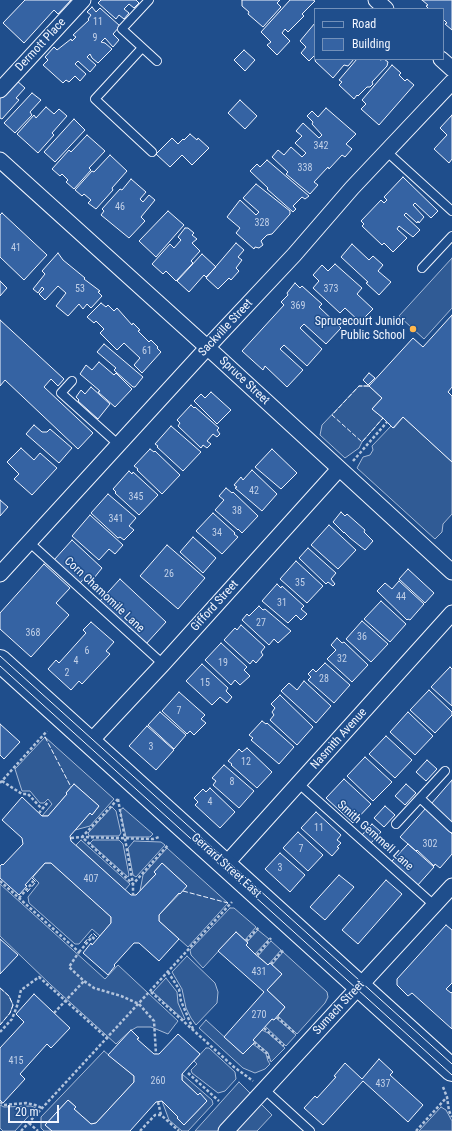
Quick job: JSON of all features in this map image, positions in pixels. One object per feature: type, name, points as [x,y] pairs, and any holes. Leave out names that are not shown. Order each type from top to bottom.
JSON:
[{"type":"main road","name":"Gerrard Street East","points":[[0,661],[359,986],[447,1078]]},
{"type":"street","name":"Dermott Place","points":[[0,90],[83,0]]},
{"type":"street","points":[[376,0],[385,8]]},
{"type":"street","points":[[442,60],[452,69]]},
{"type":"street","name":"Sackville Street","points":[[0,574],[294,255],[352,188],[452,82]]},
{"type":"street","name":"Spruce Street","points":[[0,160],[344,467],[452,572]]},
{"type":"street","name":"Gifford Street","points":[[90,742],[344,467]]},
{"type":"street","name":"Nasmith Avenue","points":[[225,865],[452,613]]},
{"type":"street","name":"Sumach Street","points":[[226,1131],[452,886]]},
{"type":"lane","points":[[149,0],[122,30],[157,61]]},
{"type":"lane","points":[[142,48],[95,99],[152,152]]},
{"type":"lane","points":[[386,151],[452,211]]},
{"type":"lane","points":[[422,268],[452,236]]},
{"type":"lane","points":[[72,381],[61,393],[119,445]]},
{"type":"lane","name":"Corn Chamomile Lane","points":[[30,543],[163,664]]},
{"type":"lane","points":[[396,824],[445,771]]},
{"type":"lane","name":"Smith Gemmell Lane","points":[[299,784],[434,905]]},
{"type":"lane","points":[[420,798],[452,828]]},
{"type":"lane","points":[[264,1089],[310,1131]]},
{"type":"path","points":[[344,467],[387,422]]},
{"type":"path","points":[[42,809],[28,794],[22,794],[1,782],[47,731]]},
{"type":"path","points":[[82,837],[118,799],[133,884],[133,895]]},
{"type":"path","points":[[39,813],[48,802]]},
{"type":"path","points":[[82,837],[133,884]]},
{"type":"path","points":[[70,838],[153,839],[159,837]]},
{"type":"path","points":[[133,884],[168,845]]},
{"type":"path","points":[[19,898],[33,882],[30,880]]},
{"type":"path","points":[[0,881],[79,952]]},
{"type":"path","points":[[21,1131],[108,1039],[232,902]]},
{"type":"path","points":[[246,941],[259,927]]},
{"type":"path","points":[[96,940],[92,937],[69,967],[84,982],[94,988],[121,996],[139,1004],[154,1021],[156,1054]]},
{"type":"path","points":[[257,954],[271,938]]},
{"type":"path","points":[[271,964],[284,949]]},
{"type":"path","points":[[168,972],[180,989],[181,1002],[194,1031]]},
{"type":"path","points":[[0,1032],[12,1019],[21,990],[39,977],[108,1039]]},
{"type":"path","points":[[54,1013],[84,982]]},
{"type":"path","points":[[151,992],[234,1067],[264,1089]]},
{"type":"path","points":[[277,1017],[298,1036]]},
{"type":"path","points":[[264,1028],[287,1048]]},
{"type":"path","points":[[254,1042],[267,1054],[272,1064]]},
{"type":"path","points":[[188,1073],[219,1101]]},
{"type":"path","points":[[447,1078],[447,1097],[449,1110],[452,1116]]},
{"type":"path","points":[[416,1131],[447,1097]]},
{"type":"path","points":[[0,1102],[4,1105],[26,1103],[42,1108]]},
{"type":"path","points":[[158,1102],[161,1115],[179,1131]]},
{"type":"path","points":[[140,1131],[155,1115],[161,1115]]},
{"type":"path","points":[[29,1122],[38,1131]]},
{"type":"shaded area","points":[[452,258],[452,308],[424,339],[399,316]]},
{"type":"shaded area","points":[[359,386],[369,386],[382,398],[372,409],[383,418],[362,442],[359,448],[345,458],[320,435],[322,425]]},
{"type":"shaded area","points":[[403,417],[452,462],[452,514],[443,524],[442,532],[435,539],[357,468],[363,457],[370,455],[373,450],[372,446],[391,426],[394,428]]},
{"type":"shaded area","points":[[45,737],[114,799],[90,826],[75,830],[90,813],[92,815],[99,806],[74,784],[48,816],[42,816],[52,804],[48,799],[44,803],[40,803],[30,791],[22,791],[15,769]]},
{"type":"shaded area","points":[[112,807],[116,811],[121,833],[119,836],[89,836],[88,833]]},
{"type":"shaded area","points":[[123,808],[153,834],[150,837],[126,837],[120,810]]},
{"type":"shaded area","points":[[81,840],[130,884],[125,890],[76,845]]},
{"type":"shaded area","points":[[93,840],[119,840],[123,844],[129,875],[128,877],[90,843]]},
{"type":"shaded area","points":[[134,841],[161,842],[165,845],[136,877],[133,875],[128,848]]},
{"type":"shaded area","points":[[167,848],[228,903],[188,947],[159,921],[159,915],[187,886],[162,863],[154,872],[156,874],[140,891],[143,875]]},
{"type":"shaded area","points":[[45,863],[51,863],[111,917],[111,923],[100,936],[92,929],[79,944],[75,944],[29,903],[28,897],[39,883],[33,877]]},
{"type":"shaded area","points":[[0,884],[105,979],[118,965],[178,1021],[168,1034],[151,1027],[137,1027],[130,1031],[116,1044],[0,936]]},
{"type":"shaded area","points":[[230,908],[234,908],[256,927],[245,940],[236,932],[203,968],[191,955],[190,950]]},
{"type":"shaded area","points":[[258,930],[269,939],[255,954],[246,945]]},
{"type":"shaded area","points":[[271,941],[281,950],[268,965],[258,956]]},
{"type":"shaded area","points":[[283,952],[327,992],[328,997],[325,1003],[297,1034],[278,1016],[285,1007],[267,990],[282,974],[272,965]]},
{"type":"shaded area","points":[[187,956],[215,983],[218,992],[217,1003],[196,1025],[186,1008],[182,989],[172,972]]},
{"type":"shaded area","points":[[166,978],[177,992],[178,1003],[185,1019],[184,1020],[153,992]]},
{"type":"shaded area","points":[[0,988],[9,996],[13,1005],[10,1013],[0,1025]]},
{"type":"shaded area","points":[[276,1018],[296,1035],[286,1046],[265,1026],[272,1019],[274,1020]]},
{"type":"shaded area","points":[[206,1020],[243,1054],[253,1044],[266,1054],[270,1064],[265,1069],[255,1073],[243,1068],[199,1028]]},
{"type":"shaded area","points":[[262,1030],[268,1033],[285,1048],[271,1062],[268,1053],[253,1040]]},
{"type":"shaded area","points":[[206,1048],[209,1048],[235,1072],[236,1079],[225,1091],[218,1093],[192,1073],[191,1070],[197,1064],[194,1061]]},
{"type":"shaded area","points":[[104,1051],[134,1076],[134,1082],[96,1123],[91,1124],[74,1109],[76,1107],[68,1100],[45,1125],[52,1131],[44,1131],[41,1128],[41,1117]]},
{"type":"shaded area","points":[[182,1074],[212,1100],[213,1104],[188,1131],[182,1131],[169,1120],[162,1101],[184,1125],[207,1101],[182,1080]]},
{"type":"shaded area","points":[[239,1082],[272,1115],[257,1131],[195,1131]]},
{"type":"shaded area","points":[[0,1105],[4,1107],[31,1106],[36,1108],[15,1131],[3,1131],[0,1128]]},
{"type":"shaded area","points":[[441,1107],[446,1110],[452,1121],[452,1131],[419,1131]]},
{"type":"building","points":[[25,0],[71,0],[58,14],[54,10],[24,43],[3,23]]},
{"type":"building","points":[[101,0],[136,0],[139,3],[134,8],[129,4],[124,9],[129,13],[124,19],[119,15],[116,19],[98,3]]},
{"type":"building","points":[[242,0],[280,0],[277,3],[281,7],[263,27],[248,14],[249,12],[242,6]]},
{"type":"building","points":[[290,0],[315,1],[302,14],[304,16],[288,32],[285,29],[282,33],[290,41],[277,55],[267,45],[271,42],[261,32]]},
{"type":"building","points":[[422,0],[452,0],[452,30],[445,24],[447,23],[444,20],[444,8],[428,8],[426,6],[428,5]]},
{"type":"building","points":[[92,7],[96,12],[100,8],[120,26],[113,34],[119,40],[113,47],[105,38],[101,42],[105,43],[112,49],[98,63],[90,54],[87,57],[96,65],[90,72],[78,61],[75,64],[86,74],[80,81],[75,76],[69,82],[66,80],[63,83],[43,65],[48,60],[45,57],[54,47],[57,50],[76,37],[73,35],[89,20],[88,19],[91,15],[87,12]]},
{"type":"building","points":[[314,24],[314,56],[309,61],[301,53],[306,47],[300,41]]},
{"type":"building","points":[[244,50],[255,60],[245,71],[234,60]]},
{"type":"building","points":[[353,60],[348,66],[344,65],[333,78],[315,61]]},
{"type":"building","points":[[356,60],[385,60],[388,62],[387,66],[372,82],[373,84],[370,87],[367,87],[354,99],[339,85],[342,82],[339,80]]},
{"type":"building","points":[[392,65],[401,73],[399,75],[405,81],[407,79],[414,85],[379,125],[361,109],[366,104],[362,100]]},
{"type":"building","points":[[16,80],[25,88],[16,98],[19,100],[2,119],[0,118],[0,97]]},
{"type":"building","points":[[32,93],[41,100],[30,112],[32,115],[15,133],[4,123]]},
{"type":"building","points":[[240,100],[257,116],[245,129],[228,113]]},
{"type":"building","points":[[46,107],[54,114],[59,109],[67,116],[52,133],[54,135],[38,153],[17,134],[34,115],[36,118]]},
{"type":"building","points":[[326,108],[356,134],[346,144],[352,149],[345,157],[342,155],[329,169],[328,167],[314,182],[318,185],[310,194],[286,174],[288,172],[272,157],[278,150],[284,155],[291,147],[302,157],[306,153],[295,143],[302,136],[296,131],[303,123],[319,138],[322,135],[307,116],[312,111],[318,117]]},
{"type":"building","points":[[452,115],[452,159],[449,163],[434,149],[447,135],[440,128]]},
{"type":"building","points":[[74,119],[85,130],[55,162],[44,152]]},
{"type":"building","points":[[190,134],[197,140],[198,138],[209,148],[192,165],[182,155],[170,167],[156,154],[172,138],[178,144]]},
{"type":"building","points":[[87,135],[105,151],[89,168],[91,170],[74,189],[66,182],[68,180],[62,174],[60,176],[52,169],[69,150],[71,152]]},
{"type":"building","points":[[110,155],[127,171],[96,209],[88,203],[91,200],[84,194],[82,196],[75,190],[92,171],[94,172]]},
{"type":"building","points":[[267,160],[309,196],[305,199],[302,197],[293,206],[296,209],[293,212],[267,189],[268,188],[250,171],[257,164],[260,167]]},
{"type":"building","points":[[403,177],[438,211],[431,218],[415,203],[413,205],[424,217],[419,223],[418,221],[417,223],[406,213],[404,215],[420,230],[413,237],[399,226],[397,229],[407,238],[393,252],[384,243],[382,245],[362,226],[364,224],[361,221],[381,200],[384,203],[387,200],[384,197]]},
{"type":"building","points":[[131,179],[146,192],[140,199],[143,202],[149,195],[155,200],[141,217],[145,221],[129,238],[101,215],[104,211],[102,209]]},
{"type":"building","points":[[256,184],[290,211],[290,214],[272,234],[267,235],[261,241],[263,245],[259,248],[255,247],[254,249],[236,233],[240,228],[227,217],[240,200],[256,215],[259,212],[243,198]]},
{"type":"building","points":[[168,211],[184,225],[156,257],[139,241]]},
{"type":"building","points":[[2,213],[47,255],[24,280],[0,257],[0,215]]},
{"type":"building","points":[[185,228],[188,228],[194,233],[192,235],[197,239],[192,243],[200,251],[191,261],[193,263],[176,281],[166,271],[163,274],[152,264],[170,244],[174,248],[181,240],[178,237]]},
{"type":"building","points":[[236,243],[244,250],[238,257],[242,260],[236,268],[239,271],[231,280],[229,278],[218,289],[206,278]]},
{"type":"building","points":[[352,244],[369,260],[373,256],[383,265],[378,271],[391,282],[379,295],[366,283],[368,282],[341,257]]},
{"type":"building","points":[[58,253],[63,260],[85,278],[84,279],[100,291],[98,292],[102,296],[91,308],[87,304],[83,309],[79,304],[68,316],[56,306],[66,293],[58,286],[45,300],[39,294],[44,289],[42,287],[38,293],[33,289],[45,274],[42,271]]},
{"type":"building","points":[[202,254],[216,267],[206,277],[204,275],[189,292],[177,281]]},
{"type":"building","points":[[335,264],[362,288],[357,294],[373,309],[360,322],[345,308],[340,313],[313,288],[319,281],[313,275],[322,265],[328,271]]},
{"type":"building","points":[[0,281],[7,288],[0,296]]},
{"type":"building","points":[[295,283],[300,288],[302,286],[322,304],[319,307],[341,328],[326,344],[304,324],[300,328],[322,349],[307,366],[284,345],[280,349],[303,370],[287,387],[265,366],[263,370],[242,351],[284,305],[281,302],[288,295],[287,293]]},
{"type":"building","points":[[101,303],[106,307],[108,305],[114,311],[117,308],[132,325],[133,323],[140,330],[138,331],[149,342],[151,340],[158,347],[157,348],[161,352],[142,373],[134,365],[140,358],[124,343],[117,350],[100,333],[104,329],[96,321],[94,323],[87,317]]},
{"type":"building","points":[[452,315],[452,387],[448,392],[452,396],[452,462],[403,417],[393,428],[372,409],[382,398],[369,386],[413,338],[423,347]]},
{"type":"building","points":[[0,320],[64,379],[58,386],[51,379],[44,387],[93,433],[78,449],[5,380],[0,386]]},
{"type":"building","points":[[104,344],[143,377],[135,387],[133,387],[116,372],[114,370],[116,368],[97,352]]},
{"type":"building","points":[[99,362],[114,375],[116,373],[132,389],[115,407],[98,392],[100,391],[80,374],[86,365],[92,370]]},
{"type":"building","points":[[369,373],[375,378],[368,385],[363,380]]},
{"type":"building","points":[[91,387],[110,404],[98,419],[78,401],[79,400],[76,397],[81,390],[85,394]]},
{"type":"building","points":[[211,392],[231,410],[217,424],[194,401],[201,394],[205,398]]},
{"type":"building","points":[[191,405],[219,428],[217,430],[220,434],[217,437],[213,434],[207,441],[211,444],[207,448],[203,445],[201,448],[178,426],[180,423],[177,420]]},
{"type":"building","points":[[34,425],[42,432],[47,432],[50,429],[72,448],[59,463],[26,434]]},
{"type":"building","points":[[171,426],[201,452],[183,471],[155,444]]},
{"type":"building","points":[[21,448],[34,460],[40,453],[57,468],[32,495],[14,479],[19,474],[7,462]]},
{"type":"building","points":[[150,449],[154,452],[155,451],[180,475],[162,494],[134,466]]},
{"type":"building","points":[[272,449],[297,473],[281,489],[255,467]]},
{"type":"building","points":[[252,470],[277,494],[262,511],[235,488],[237,487],[234,485],[241,477],[243,480]]},
{"type":"building","points":[[129,471],[132,474],[133,472],[158,495],[139,515],[115,493],[116,492],[113,489]]},
{"type":"building","points":[[226,488],[232,493],[233,492],[258,516],[242,533],[215,510],[224,500],[219,496]]},
{"type":"building","points":[[108,494],[136,518],[129,526],[134,530],[124,540],[120,537],[118,538],[91,513]]},
{"type":"building","points":[[0,500],[8,507],[0,516]]},
{"type":"building","points":[[341,512],[345,516],[347,514],[365,530],[364,532],[373,541],[365,550],[333,522]]},
{"type":"building","points":[[213,513],[238,537],[222,554],[196,531]]},
{"type":"building","points":[[90,515],[123,545],[115,554],[109,549],[99,560],[72,536]]},
{"type":"building","points":[[329,525],[356,550],[338,569],[311,545]]},
{"type":"building","points":[[193,537],[216,558],[203,573],[180,552]]},
{"type":"building","points":[[72,540],[102,568],[94,578],[89,573],[80,583],[54,560]]},
{"type":"building","points":[[167,545],[205,578],[178,609],[140,576]]},
{"type":"building","points":[[308,548],[336,573],[331,579],[335,584],[333,586],[328,582],[326,584],[299,558]]},
{"type":"building","points":[[296,561],[323,586],[307,603],[280,579]]},
{"type":"building","points":[[44,564],[70,588],[56,603],[69,615],[31,657],[0,629],[0,613]]},
{"type":"building","points":[[408,569],[434,593],[425,603],[399,579]]},
{"type":"building","points":[[120,579],[166,622],[146,644],[100,601]]},
{"type":"building","points":[[399,581],[424,604],[410,620],[407,620],[377,591],[385,583],[392,589]]},
{"type":"building","points":[[277,584],[281,588],[282,586],[304,606],[301,609],[307,614],[301,620],[296,615],[288,623],[262,601]]},
{"type":"building","points":[[381,601],[406,624],[390,642],[364,619]]},
{"type":"building","points":[[259,606],[263,610],[265,609],[291,631],[278,643],[274,639],[269,645],[242,620],[247,614],[249,616]]},
{"type":"building","points":[[362,621],[388,644],[371,662],[346,639]]},
{"type":"building","points":[[91,622],[114,642],[106,651],[110,654],[82,684],[79,681],[71,690],[48,669],[56,660],[59,663],[86,633],[83,630]]},
{"type":"building","points":[[241,625],[265,647],[261,652],[263,655],[256,663],[253,660],[250,664],[224,640],[235,628],[237,630]]},
{"type":"building","points":[[337,638],[342,643],[344,642],[368,665],[352,682],[327,659],[336,650],[331,645]]},
{"type":"building","points":[[221,643],[247,667],[244,670],[250,676],[240,685],[235,680],[231,685],[205,660]]},
{"type":"building","points":[[325,663],[350,685],[334,703],[308,680],[311,677],[308,674],[313,669],[316,672]]},
{"type":"building","points":[[202,664],[228,688],[226,691],[232,697],[227,703],[220,697],[212,705],[186,681]]},
{"type":"building","points":[[450,667],[452,669],[452,706],[431,687]]},
{"type":"building","points":[[304,681],[331,706],[316,723],[281,691],[289,683],[297,690]]},
{"type":"building","points":[[429,690],[452,712],[452,715],[435,733],[410,710]]},
{"type":"building","points":[[179,692],[205,715],[201,719],[206,723],[194,735],[190,731],[187,734],[162,711]]},
{"type":"building","points":[[280,695],[313,727],[297,745],[270,720],[274,715],[272,712],[275,708],[271,704]]},
{"type":"building","points":[[160,712],[186,735],[174,749],[148,725]]},
{"type":"building","points":[[408,712],[433,736],[415,755],[390,732]]},
{"type":"building","points":[[262,721],[266,724],[267,723],[294,747],[279,764],[251,740],[253,738],[249,735]]},
{"type":"building","points":[[0,724],[20,742],[4,759],[0,755]]},
{"type":"building","points":[[147,726],[174,750],[156,770],[129,746]]},
{"type":"building","points":[[386,736],[412,760],[395,778],[369,754]]},
{"type":"building","points":[[247,748],[272,772],[257,788],[228,761],[239,749],[242,752]]},
{"type":"building","points":[[365,757],[392,782],[373,801],[347,776]]},
{"type":"building","points":[[427,760],[437,769],[426,781],[416,772]]},
{"type":"building","points":[[224,765],[254,791],[239,808],[213,785],[216,781],[212,778]]},
{"type":"building","points":[[344,779],[371,804],[353,823],[326,798]]},
{"type":"building","points":[[452,780],[452,823],[431,804]]},
{"type":"building","points":[[74,784],[99,806],[92,815],[90,813],[70,836],[71,841],[131,895],[136,895],[156,874],[154,872],[162,863],[187,886],[159,915],[159,921],[179,939],[159,961],[139,943],[134,943],[114,965],[115,966],[108,975],[83,953],[111,923],[111,917],[51,863],[45,863],[25,885],[27,886],[19,895],[0,878],[0,866],[2,864],[3,865],[23,844],[22,838],[2,820],[22,797],[42,816],[48,816]]},
{"type":"building","points":[[406,784],[416,793],[405,805],[395,796]]},
{"type":"building","points":[[210,788],[235,812],[220,828],[195,805],[198,802],[194,798],[203,789],[206,792]]},
{"type":"building","points":[[385,806],[395,815],[384,827],[374,818]]},
{"type":"building","points":[[426,808],[443,823],[442,824],[452,834],[452,854],[440,868],[435,864],[434,866],[400,837]]},
{"type":"building","points":[[316,812],[341,835],[337,840],[341,843],[337,847],[339,848],[332,856],[301,828]]},
{"type":"building","points":[[372,824],[381,832],[370,844],[361,836]]},
{"type":"building","points":[[298,832],[323,855],[308,871],[283,848]]},
{"type":"building","points":[[408,844],[434,867],[417,886],[391,862]]},
{"type":"building","points":[[280,853],[305,875],[290,892],[265,869]]},
{"type":"building","points":[[339,875],[354,887],[325,920],[310,907]]},
{"type":"building","points":[[386,880],[402,894],[358,944],[342,930]]},
{"type":"building","points":[[446,925],[452,930],[452,983],[446,989],[451,993],[452,992],[452,1029],[412,993],[408,996],[397,985],[397,979]]},
{"type":"building","points":[[236,932],[248,943],[246,945],[255,954],[268,965],[270,963],[282,974],[267,990],[285,1007],[253,1040],[255,1042],[243,1054],[224,1037],[264,992],[218,951]]},
{"type":"building","points":[[0,939],[18,955],[0,974]]},
{"type":"building","points":[[34,994],[70,1028],[51,1048],[47,1044],[20,1074],[25,1079],[3,1103],[0,1100],[0,1048],[24,1022],[16,1014]]},
{"type":"building","points":[[131,1030],[139,1038],[137,1039],[154,1054],[159,1054],[178,1034],[200,1054],[182,1074],[182,1080],[198,1095],[200,1093],[207,1101],[184,1125],[162,1101],[156,1102],[130,1131],[52,1131],[45,1125],[68,1100],[76,1107],[74,1109],[91,1124],[96,1123],[134,1082],[134,1076],[108,1055]]},
{"type":"building","points":[[379,1059],[393,1072],[390,1075],[423,1105],[408,1122],[363,1081],[323,1125],[304,1108],[315,1096],[317,1098],[336,1077],[334,1076],[345,1063],[362,1079]]},
{"type":"tram line","points":[[0,656],[452,1064]]},
{"type":"tram line","points":[[0,666],[452,1075]]},
{"type":"fence","points":[[369,386],[359,386],[332,415],[362,442],[383,418]]},
{"type":"fence","points":[[45,737],[71,787]]},
{"type":"fence","points":[[27,892],[36,882],[32,878]]},
{"type":"fence","points":[[183,891],[228,903]]},
{"type":"fence","points":[[84,943],[93,933],[98,938]]},
{"type":"fence","points":[[0,988],[9,996],[13,1005],[10,1013],[0,1025]]},
{"type":"place","name":"Sprucecourt Junior Public School","points":[[413,329]]}]
